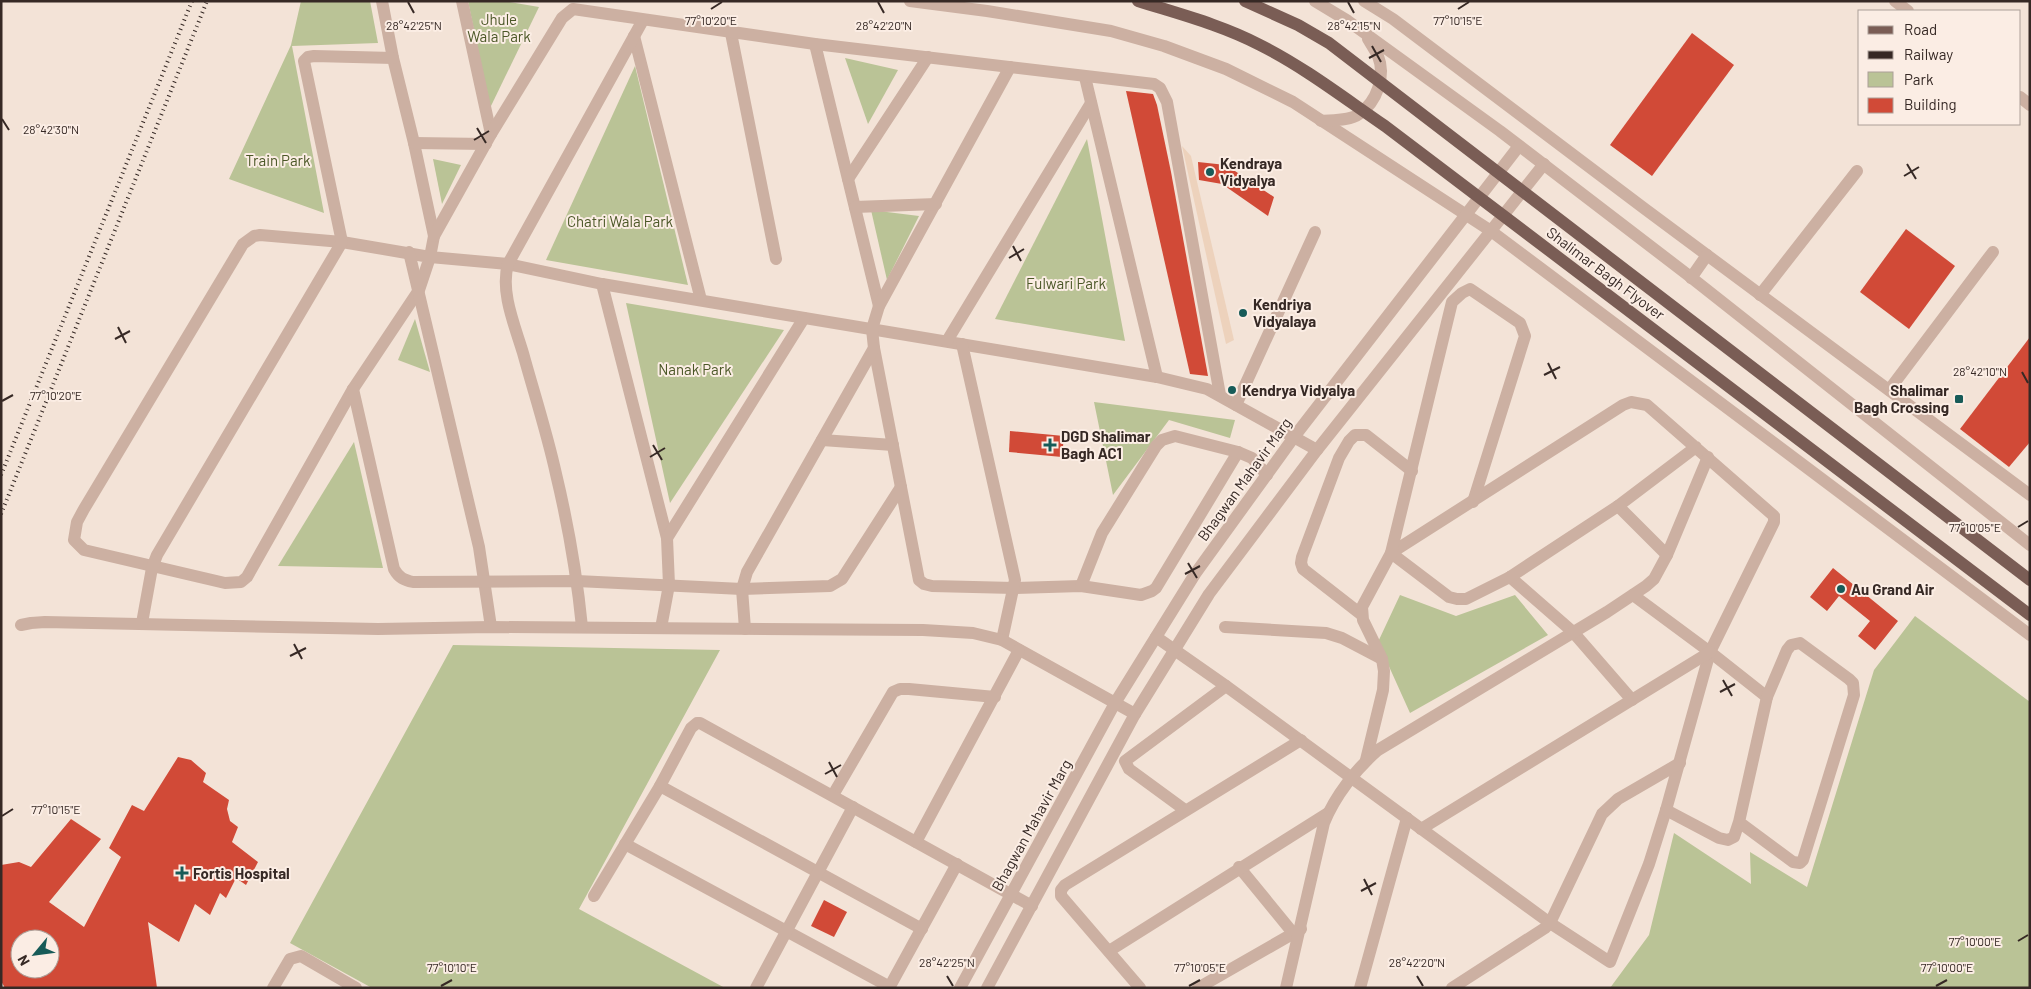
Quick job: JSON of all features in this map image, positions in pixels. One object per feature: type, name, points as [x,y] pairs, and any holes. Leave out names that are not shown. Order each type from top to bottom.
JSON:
[{"type":"main road","name":"Shalimar Bagh Flyover","points":[[1138,1],[1223,28],[1261,45],[1321,82],[1385,126],[2030,614]]},
{"type":"main road","name":"Shalimar Bagh Flyover","points":[[1245,1],[1298,25],[1329,43],[2030,580]]},
{"type":"street","points":[[382,1],[393,58],[434,236]]},
{"type":"street","points":[[462,1],[488,139]]},
{"type":"street","points":[[910,1],[987,10],[1111,31],[1164,46],[1226,69],[1292,102],[1491,231],[2030,635]]},
{"type":"street","points":[[1314,1],[1366,35],[1544,164],[2030,545]]},
{"type":"street","points":[[1364,1],[1393,19],[1760,295],[2030,494]]},
{"type":"street","points":[[1895,1],[1907,10]]},
{"type":"street","points":[[1220,396],[1170,117],[1164,94],[1154,84],[815,44],[573,9],[567,12],[488,139],[434,236],[430,257],[419,290],[353,389],[248,577],[241,582],[224,583],[152,568],[84,550],[74,540],[78,522],[88,501],[243,244],[260,234],[342,242],[430,257],[508,264],[602,284],[1157,376],[1207,389],[1317,450]]},
{"type":"street","points":[[582,627],[577,581],[556,472],[510,306],[506,273],[508,264],[643,20]]},
{"type":"street","points":[[731,32],[776,259]]},
{"type":"street","points":[[1321,121],[1343,119],[1358,115],[1378,90],[1381,74],[1378,57],[1366,35]]},
{"type":"street","points":[[634,36],[701,300]]},
{"type":"street","points":[[815,44],[879,306]]},
{"type":"street","points":[[142,623],[152,568],[161,548],[342,242],[304,61],[308,57],[314,56],[393,58]]},
{"type":"street","points":[[848,179],[928,57]]},
{"type":"street","points":[[1010,68],[879,306],[872,329],[900,487],[919,580],[932,586],[1014,588],[1080,586],[1141,595],[1152,591],[1238,452]]},
{"type":"street","points":[[1085,77],[1157,376]]},
{"type":"street","points":[[947,341],[1092,102]]},
{"type":"street","points":[[414,143],[488,139]]},
{"type":"street","name":"Bhagwan Mahavir Marg","points":[[960,988],[1115,704],[1195,574],[1294,437],[1519,146]]},
{"type":"street","points":[[987,988],[1135,714],[1209,594],[1317,450],[1544,164]]},
{"type":"street","points":[[1760,295],[1857,172]]},
{"type":"street","points":[[855,207],[936,204]]},
{"type":"street","points":[[1236,405],[1315,232]]},
{"type":"street","points":[[409,252],[479,547],[486,582],[491,626]]},
{"type":"street","points":[[1889,390],[1993,252]]},
{"type":"street","points":[[1691,278],[1707,255]]},
{"type":"street","points":[[602,284],[667,538],[669,585],[661,628]]},
{"type":"street","points":[[1366,760],[1385,679],[1382,659],[1362,615],[1362,607],[1391,552],[1452,302],[1465,290],[1474,290],[1520,323],[1525,336],[1472,502]]},
{"type":"street","points":[[667,538],[804,318]]},
{"type":"street","points":[[962,344],[1014,571],[1014,588],[1002,640]]},
{"type":"street","points":[[745,629],[742,589],[747,572],[874,348]]},
{"type":"street","points":[[353,389],[394,569],[398,576],[413,582],[577,581],[742,589],[821,588],[836,584],[842,579],[900,487]]},
{"type":"street","points":[[1156,637],[1301,740],[1550,923],[1610,962],[1649,864],[1680,763],[1710,652],[1775,519],[1772,514],[1708,457],[1647,405],[1632,402],[1623,405],[1391,552]]},
{"type":"street","points":[[1362,615],[1303,569],[1302,557],[1340,458],[1348,441],[1355,435],[1366,435],[1412,471]]},
{"type":"street","points":[[1080,586],[1102,533],[1156,446],[1162,440],[1175,436],[1238,452],[1252,458],[1267,475]]},
{"type":"street","points":[[822,440],[893,445]]},
{"type":"street","points":[[1391,552],[1449,597],[1457,600],[1466,598],[1510,577],[1618,506],[1696,447]]},
{"type":"street","points":[[1286,988],[1297,931],[1317,848],[1328,813],[1366,760],[1378,750],[1633,595],[1654,579],[1667,556],[1708,457]]},
{"type":"street","points":[[1618,506],[1667,556]]},
{"type":"street","points":[[1510,577],[1573,632],[1632,700]]},
{"type":"street","points":[[1633,595],[1767,697]]},
{"type":"street","points":[[21,625],[31,622],[378,629],[491,626],[923,630],[973,633],[1002,640],[1135,714]]},
{"type":"street","points":[[1225,627],[1326,633],[1342,638],[1382,659]]},
{"type":"street","points":[[1666,810],[1719,838],[1728,840],[1734,837],[1767,697],[1787,650],[1795,643],[1800,643],[1849,679],[1854,689],[1854,695],[1803,860],[1797,864],[1793,862],[1739,822]]},
{"type":"street","points":[[916,842],[1019,650]]},
{"type":"street","points":[[1421,829],[1710,652]]},
{"type":"street","points":[[1186,810],[1130,769],[1126,761],[1226,686]]},
{"type":"street","points":[[833,795],[893,692],[900,689],[908,689],[995,697]]},
{"type":"street","points":[[594,896],[660,786],[691,728],[694,724],[700,723],[1032,906]]},
{"type":"street","points":[[1140,988],[1061,896],[1061,890],[1065,884],[1301,740]]},
{"type":"street","points":[[1452,988],[1550,923],[1602,814],[1618,799],[1680,763]]},
{"type":"street","points":[[660,786],[922,929]]},
{"type":"street","points":[[756,988],[853,807]]},
{"type":"street","points":[[1109,951],[1239,867],[1328,813]]},
{"type":"street","points":[[1360,988],[1407,818]]},
{"type":"street","points":[[625,844],[890,987],[957,864]]},
{"type":"street","points":[[1239,867],[1297,931]]},
{"type":"street","points":[[1198,988],[1297,931]]},
{"type":"street","points":[[273,988],[290,959],[301,956],[356,988]]},
{"type":"green space","name":"Train Park","points":[[301,1],[370,1],[378,43],[292,46],[324,213],[229,179],[291,45]]},
{"type":"green space","name":"Jhule Wala Park","points":[[468,1],[503,1],[539,7],[490,108]]},
{"type":"green space","points":[[845,58],[898,70],[868,124]]},
{"type":"green space","name":"Chatri Wala Park","points":[[635,66],[688,285],[546,260]]},
{"type":"green space","name":"Fulwari Park","points":[[1087,139],[1125,341],[995,319]]},
{"type":"green space","points":[[433,159],[461,165],[442,204]]},
{"type":"green space","points":[[871,210],[919,216],[887,280]]},
{"type":"green space","name":"Nanak Park","points":[[626,303],[784,330],[670,503]]},
{"type":"green space","points":[[415,319],[430,372],[398,360]]},
{"type":"green space","points":[[1094,402],[1235,420],[1230,438],[1169,420],[1113,495]]},
{"type":"green space","points":[[354,442],[383,568],[278,566]]},
{"type":"green space","points":[[1400,595],[1456,616],[1515,595],[1548,635],[1410,713],[1378,642]]},
{"type":"green space","points":[[1915,616],[2030,702],[2030,988],[1610,988],[1649,935],[1674,833],[1751,884],[1750,852],[1807,887],[1874,670]]},
{"type":"green space","points":[[453,645],[720,650],[579,909],[725,988],[372,988],[290,943]]},
{"type":"shaded area","points":[[1182,146],[1191,156],[1234,340],[1226,344]]},
{"type":"building","points":[[1692,33],[1734,65],[1652,176],[1610,145]]},
{"type":"building","points":[[1126,91],[1153,94],[1157,105],[1208,376],[1190,374]]},
{"type":"building","points":[[1198,162],[1226,165],[1274,197],[1268,216],[1222,184],[1199,180]]},
{"type":"building","points":[[1906,229],[1955,266],[1909,329],[1860,292]]},
{"type":"building","points":[[2030,337],[2030,442],[2009,467],[1960,429]]},
{"type":"building","points":[[1010,431],[1064,436],[1062,457],[1009,452]]},
{"type":"building","points":[[1833,568],[1898,621],[1875,650],[1858,636],[1870,621],[1839,596],[1827,611],[1810,597]]},
{"type":"building","name":"Fortis Hospital","points":[[178,757],[191,760],[206,773],[203,782],[229,800],[227,809],[230,821],[238,827],[232,842],[258,862],[246,885],[236,878],[226,898],[220,893],[210,915],[195,904],[179,942],[148,922],[157,988],[5,988],[1,981],[1,865],[19,862],[31,867],[71,819],[101,839],[49,902],[84,927],[121,857],[109,848],[132,805],[144,811]]},
{"type":"building","points":[[824,900],[847,912],[834,937],[811,926]]},
{"type":"railway","points":[[1,475],[192,1]]},
{"type":"railway","points":[[1,514],[207,1]]},
{"type":"place","name":"Kendraya Vidyalya","points":[[1210,172]]},
{"type":"place","name":"Kendriya Vidyalaya","points":[[1243,313]]},
{"type":"place","name":"Kendrya Vidyalya","points":[[1232,390]]},
{"type":"place","name":"Shalimar Bagh Crossing","points":[[1959,399]]},
{"type":"place","name":"DGD Shalimar Bagh AC1","points":[[1050,445]]},
{"type":"place","name":"Au Grand Air","points":[[1841,589]]},
{"type":"place","name":"Fortis Hospital","points":[[182,873]]}]
